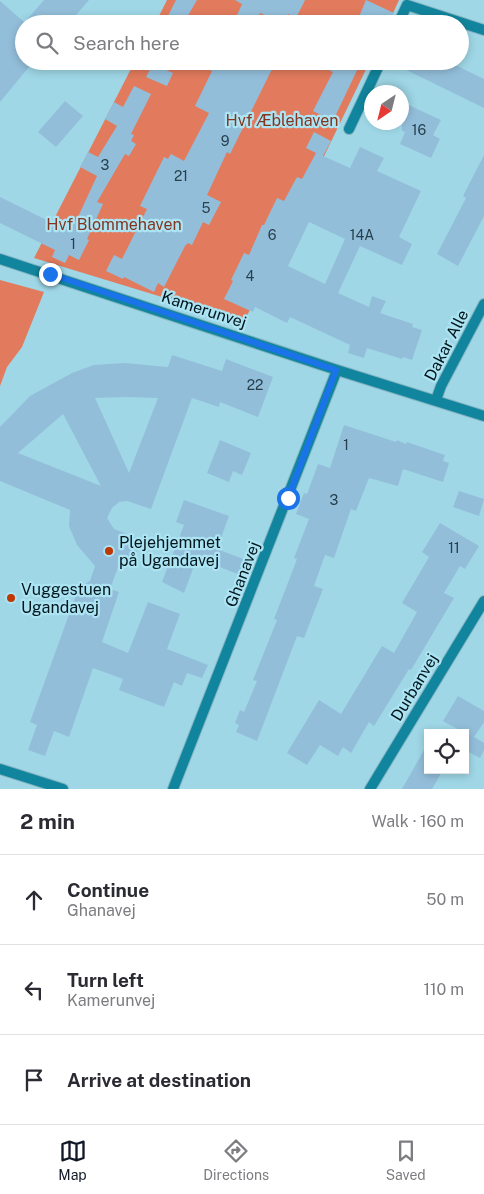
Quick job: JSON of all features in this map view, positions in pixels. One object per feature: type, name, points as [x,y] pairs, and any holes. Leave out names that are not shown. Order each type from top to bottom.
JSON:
[{"type":"street","points":[[402,15],[407,5],[438,15]]},
{"type":"street","points":[[469,25],[484,30]]},
{"type":"street","points":[[349,129],[376,70]]},
{"type":"street","name":"Kamerunvej","points":[[0,259],[336,370],[484,416]]},
{"type":"street","name":"Dakar Alle","points":[[436,400],[441,386],[484,304]]},
{"type":"street","name":"Ghanavej","points":[[174,789],[336,370]]},
{"type":"street","name":"Durbanvej","points":[[370,789],[484,601]]},
{"type":"street","points":[[0,770],[63,789]]},
{"type":"green space","points":[[167,0],[399,0],[392,15],[160,15]]},
{"type":"green space","points":[[130,70],[366,70],[244,322],[34,258]]},
{"type":"green space","points":[[0,280],[44,292],[22,347],[7,367],[0,386]]},
{"type":"building","points":[[44,0],[89,0],[76,15],[31,15]]},
{"type":"building","points":[[176,0],[197,0],[188,15],[168,15]]},
{"type":"building","points":[[235,0],[305,0],[298,15],[264,15],[260,13],[259,15],[237,15],[242,4]]},
{"type":"building","points":[[366,0],[394,13],[393,15],[360,15]]},
{"type":"building","points":[[0,1],[16,15],[15,70],[27,70],[0,102]]},
{"type":"building","points":[[150,70],[166,70],[173,73],[167,86],[146,77]]},
{"type":"building","points":[[210,70],[272,70],[230,154],[227,152],[207,195],[221,202],[209,225],[203,222],[192,245],[188,243],[185,246],[164,287],[158,283],[154,292],[124,277],[123,279],[106,271],[114,255],[122,259],[147,209],[140,206],[164,157],[168,159],[171,154],[184,161],[209,113],[195,106],[212,71]]},
{"type":"building","points":[[329,70],[357,70],[333,121],[313,111],[333,72]]},
{"type":"building","points":[[406,70],[466,70],[484,79],[484,108]]},
{"type":"building","points":[[134,86],[151,94],[131,134],[134,135],[131,141],[136,144],[129,156],[125,154],[97,202],[103,204],[79,260],[69,255],[65,263],[52,257],[55,250],[0,223],[0,197],[65,229],[69,221],[74,223],[97,176],[80,167],[88,152],[98,157],[117,126],[105,119],[114,102],[123,107]]},
{"type":"building","points":[[65,101],[83,116],[56,147],[38,132]]},
{"type":"building","points":[[409,105],[441,120],[433,135],[440,139],[431,158],[400,144],[405,132],[402,131],[409,130]]},
{"type":"building","points":[[314,132],[331,141],[323,156],[350,168],[360,147],[384,158],[377,171],[421,191],[399,237],[412,244],[402,265],[360,246],[338,293],[369,307],[372,296],[386,301],[380,313],[413,324],[412,327],[422,330],[412,360],[403,357],[402,359],[367,348],[364,358],[348,353],[350,345],[290,317],[287,323],[255,307],[253,312],[224,299],[244,253],[249,255],[262,225],[264,225],[277,198],[284,201],[297,177],[302,179],[316,153],[306,148]],"holes":[[[309,222],[345,239],[325,284],[288,266]]]},
{"type":"building","points":[[484,155],[484,216],[458,266],[437,254],[466,198],[463,196]]},
{"type":"building","name":"Plejehjemmet på Ugandavej","points":[[172,355],[222,371],[226,359],[273,377],[258,417],[220,402],[219,407],[192,398],[151,509],[127,501],[119,502],[112,508],[107,518],[114,529],[142,540],[130,567],[120,562],[110,589],[119,592],[102,642],[128,653],[148,602],[180,614],[167,649],[208,665],[202,678],[187,673],[182,686],[174,682],[164,707],[119,690],[123,679],[93,668],[69,737],[54,731],[45,756],[28,750],[37,725],[30,722],[79,587],[90,581],[95,566],[77,545],[69,526],[70,510],[0,481],[0,427],[30,396],[72,373],[94,365],[124,363],[168,367]],"holes":[[[95,398],[158,398],[129,473]],[[63,414],[101,486],[18,453]]]},
{"type":"building","points":[[344,425],[396,442],[397,440],[406,444],[407,442],[445,455],[443,461],[449,463],[443,482],[403,469],[398,486],[369,478],[356,511],[351,509],[334,558],[325,555],[314,586],[323,589],[304,638],[297,636],[257,741],[236,732],[239,725],[235,723],[240,710],[244,712],[257,681],[253,680],[277,620],[274,619],[297,559],[294,558],[309,519],[296,514],[304,493],[307,494],[318,464],[330,468]]},
{"type":"building","points":[[220,440],[251,453],[242,475],[233,471],[229,482],[207,473]]},
{"type":"building","points":[[459,491],[484,499],[479,516],[453,507]]},
{"type":"building","points":[[184,500],[229,516],[217,549],[246,560],[240,575],[197,558],[184,593],[162,582],[184,525],[176,522]]},
{"type":"building","points":[[440,523],[479,546],[465,569],[460,566],[444,593],[454,598],[411,670],[409,669],[374,726],[369,722],[351,753],[343,747],[338,756],[320,745],[307,765],[287,753],[319,700],[341,714],[382,646],[394,653],[417,612],[402,603],[429,557],[422,552]]},
{"type":"building","points":[[458,696],[484,711],[484,722],[474,737],[484,743],[484,750],[480,758],[469,752],[469,729],[458,729],[443,721]]},
{"type":"building","points":[[424,750],[424,774],[441,774],[432,789],[402,789]]},
{"type":"place","name":"Plejehjemmet på Ugandavej","points":[[109,551]]},
{"type":"place","name":"Vuggestuen Ugandavej","points":[[11,598]]},
{"type":"route","points":[[50,274],[336,370],[288,498]]},
{"type":"park label","name":"Hvf Æblehaven","points":[[282,120]]},
{"type":"park label","name":"Hvf Blommehaven","points":[[114,224]]}]
